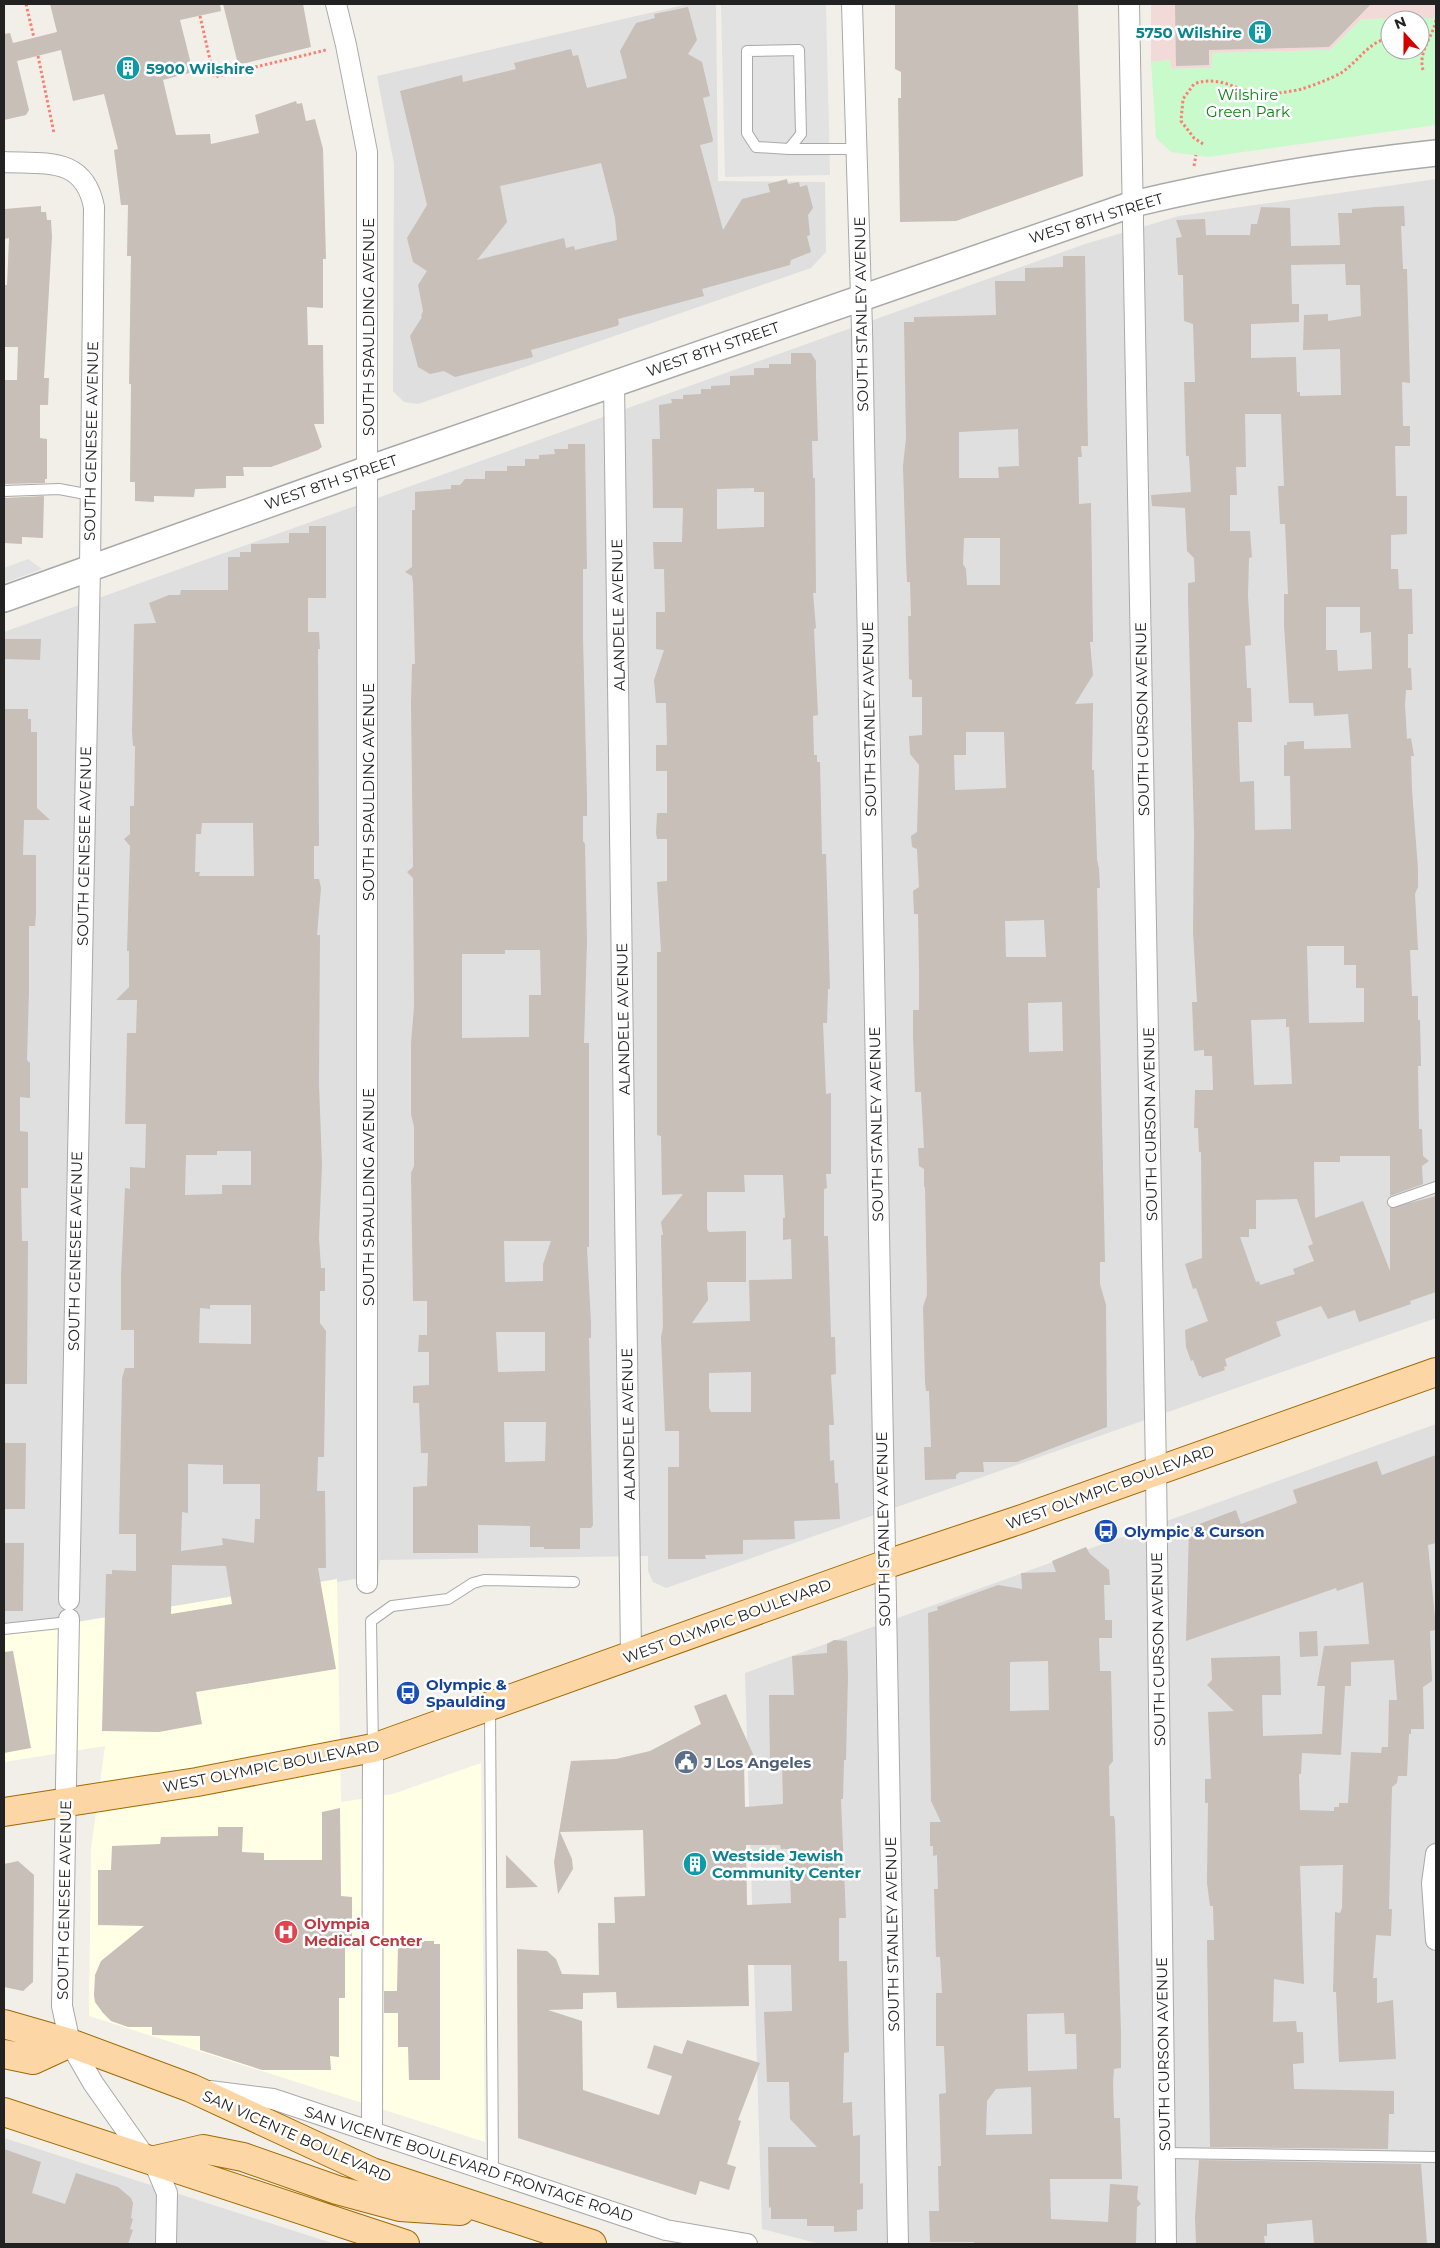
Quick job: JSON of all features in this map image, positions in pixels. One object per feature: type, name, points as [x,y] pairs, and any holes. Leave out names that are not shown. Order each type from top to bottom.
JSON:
[{"type":"main road","name":"WEST OLYMPIC BOULEVARD","points":[[4,1812],[197,1782],[373,1748],[884,1565],[1019,1520],[1436,1372]]},
{"type":"main road","name":"SAN VICENTE BOULEVARD","points":[[4,2024],[70,2044],[191,2088],[372,2172],[592,2244]]},
{"type":"main road","points":[[4,2054],[33,2060],[70,2044]]},
{"type":"main road","points":[[4,2112],[404,2244]]},
{"type":"main road","points":[[149,2159],[203,2149],[243,2157],[337,2190],[400,2207],[499,2214]]},
{"type":"street","name":"SOUTH SPAULDING AVENUE","points":[[336,4],[367,152],[367,1583]]},
{"type":"street","name":"SOUTH STANLEY AVENUE","points":[[852,4],[861,297],[898,2244]]},
{"type":"street","name":"SOUTH CURSON AVENUE","points":[[1129,4],[1156,1470],[1166,2244]]},
{"type":"street","name":"WEST 8TH STREET","points":[[4,599],[368,469],[1133,204],[1217,184],[1357,162],[1436,153]]},
{"type":"street","name":"SOUTH GENESEE AVENUE","points":[[4,162],[52,164],[71,169],[84,180],[91,192],[94,207],[90,568],[62,2006],[70,2044],[93,2083],[149,2159],[167,2194],[166,2244]]},
{"type":"street","name":"ALANDELE AVENUE","points":[[614,384],[630,1655]]},
{"type":"street","points":[[372,2131],[373,1748]]},
{"type":"street","points":[[1436,1854],[1432,1883],[1436,1940]]},
{"type":"street","name":"SAN VICENTE BOULEVARD FRONTAGE ROAD","points":[[191,2088],[273,2099],[666,2230],[747,2244]]},
{"type":"lane","points":[[789,149],[801,134],[799,50],[747,51],[747,133],[756,147],[789,149],[856,149]]},
{"type":"lane","points":[[4,491],[59,489],[91,495]]},
{"type":"lane","points":[[1394,1202],[1436,1187]]},
{"type":"lane","points":[[373,1748],[371,1621],[392,1606],[448,1599],[473,1583],[484,1580],[574,1582]]},
{"type":"lane","points":[[4,1629],[69,1614]]},
{"type":"lane","points":[[490,1706],[493,2172]]},
{"type":"lane","points":[[1164,2153],[1436,2157]]},
{"type":"path","points":[[26,4],[34,38]]},
{"type":"path","points":[[200,16],[214,77],[313,53]]},
{"type":"path","points":[[1430,38],[1436,20]]},
{"type":"path","points":[[1202,144],[1194,138],[1181,121],[1183,99],[1194,84],[1213,80],[1257,93],[1287,92],[1304,88],[1340,73],[1380,40]]},
{"type":"path","points":[[38,56],[54,133]]},
{"type":"path","points":[[1421,60],[1423,70]]},
{"type":"shaded area","points":[[688,4],[716,4],[718,181],[825,182],[826,252],[811,268],[418,404],[404,402],[393,391],[394,164],[377,76]]},
{"type":"shaded area","points":[[721,4],[826,4],[830,175],[725,177]]},
{"type":"shaded area","name":"5750 Wilshire","points":[[1151,4],[1436,4],[1436,18],[1430,18],[1430,10],[1380,10],[1380,19],[1362,19],[1330,50],[1212,53],[1212,68],[1171,69],[1170,60],[1151,62]]},
{"type":"shaded area","points":[[1436,179],[1436,1318],[666,1588],[653,1582],[648,1571],[648,1556],[380,1560],[378,1575],[94,1624],[4,1637],[4,632],[1085,244],[1179,216]]},
{"type":"shaded area","points":[[28,559],[42,569],[4,583],[4,568]]},
{"type":"shaded area","points":[[1436,1424],[1436,2244],[820,2244],[762,2229],[745,1673]]},
{"type":"shaded area","name":"Olympia Medical Center","points":[[337,1579],[341,1802],[393,1794],[481,1763],[485,2142],[89,2016],[91,1849],[105,1746],[4,1762],[4,1634]]},
{"type":"shaded area","points":[[4,2138],[335,2244],[4,2244]]},
{"type":"green space","name":"Wilshire Green Park","points":[[1430,18],[1436,18],[1436,125],[1208,157],[1171,152],[1156,138],[1151,62],[1170,60],[1172,69],[1211,68],[1212,53],[1330,50],[1362,19],[1380,19],[1380,60],[1430,60]]},
{"type":"building","points":[[50,4],[220,4],[221,11],[180,20],[193,72],[163,80],[176,135],[210,134],[211,144],[259,133],[255,115],[296,101],[297,104],[302,103],[306,121],[315,119],[323,149],[326,259],[323,259],[323,308],[307,307],[308,345],[323,345],[324,424],[314,424],[322,447],[318,450],[271,467],[243,467],[244,476],[226,476],[226,488],[195,489],[194,497],[154,496],[154,502],[135,501],[135,482],[130,482],[131,256],[127,256],[128,205],[121,205],[114,150],[118,149],[104,94],[73,101],[61,50],[17,61],[29,110],[26,115],[4,120],[4,34],[10,33],[13,43],[57,32]]},
{"type":"building","points":[[223,4],[303,4],[311,47],[242,64],[237,60]]},
{"type":"building","points":[[895,4],[1078,4],[1083,176],[956,221],[900,222],[898,98],[901,98],[901,72],[895,69]]},
{"type":"building","name":"5750 Wilshire","points":[[1175,4],[1371,4],[1329,47],[1209,50],[1209,65],[1176,66]]},
{"type":"building","points":[[688,7],[697,40],[688,54],[702,62],[710,96],[703,98],[713,140],[712,142],[700,145],[723,230],[742,199],[770,192],[768,184],[787,179],[788,184],[799,182],[800,187],[807,185],[813,208],[808,215],[810,235],[807,236],[811,252],[791,260],[790,265],[702,289],[704,296],[618,319],[619,324],[617,326],[531,350],[533,357],[455,377],[444,371],[430,374],[418,367],[410,336],[422,317],[423,311],[418,285],[427,271],[413,262],[407,238],[427,205],[400,91],[462,75],[463,82],[516,69],[514,63],[571,49],[573,56],[578,55],[587,88],[627,78],[620,51],[636,23],[655,18],[654,14]],"holes":[[[601,163],[615,218],[617,240],[575,250],[574,246],[566,248],[564,238],[477,260],[507,222],[500,186]]]},
{"type":"building","points":[[41,206],[41,212],[46,212],[47,220],[51,220],[52,237],[44,378],[49,378],[48,405],[40,405],[40,438],[47,439],[47,479],[45,479],[45,483],[4,484],[4,380],[17,380],[18,347],[4,347],[4,285],[7,285],[9,238],[4,239],[4,209]]},
{"type":"building","points":[[1404,206],[1405,226],[1401,226],[1403,269],[1407,269],[1410,383],[1402,382],[1403,426],[1410,426],[1410,446],[1395,446],[1396,496],[1407,496],[1407,534],[1391,535],[1391,569],[1398,569],[1399,589],[1412,589],[1413,634],[1408,634],[1408,668],[1411,668],[1412,690],[1406,690],[1405,705],[1407,739],[1411,738],[1414,756],[1411,756],[1418,869],[1418,887],[1415,894],[1418,950],[1410,950],[1412,996],[1418,996],[1418,1020],[1420,1020],[1421,1066],[1418,1066],[1419,1129],[1422,1129],[1423,1156],[1429,1161],[1422,1166],[1423,1184],[1390,1196],[1390,1156],[1340,1156],[1340,1162],[1314,1162],[1315,1218],[1363,1201],[1390,1271],[1390,1208],[1436,1196],[1436,1292],[1410,1301],[1411,1304],[1359,1322],[1355,1310],[1328,1319],[1321,1306],[1276,1322],[1281,1336],[1225,1359],[1227,1366],[1224,1367],[1225,1370],[1202,1378],[1199,1376],[1193,1360],[1191,1361],[1186,1347],[1185,1330],[1208,1321],[1196,1288],[1193,1289],[1185,1264],[1202,1258],[1201,1152],[1199,1152],[1198,1128],[1194,1128],[1195,1090],[1213,1090],[1212,1056],[1204,1056],[1204,1050],[1194,1051],[1192,1002],[1197,1002],[1193,932],[1194,832],[1188,583],[1195,582],[1194,558],[1187,551],[1185,508],[1152,506],[1151,495],[1191,492],[1189,456],[1186,456],[1184,382],[1195,382],[1193,324],[1184,321],[1183,275],[1178,275],[1176,238],[1182,237],[1176,220],[1205,219],[1206,235],[1250,235],[1251,224],[1257,224],[1261,207],[1290,208],[1291,246],[1340,245],[1338,213],[1352,213],[1352,209]],"holes":[[[1345,264],[1346,285],[1360,285],[1361,316],[1328,321],[1328,314],[1304,315],[1303,350],[1340,349],[1341,395],[1300,396],[1300,392],[1297,392],[1296,357],[1251,358],[1251,324],[1299,322],[1299,304],[1292,304],[1291,265]],[[1245,414],[1281,414],[1284,486],[1278,486],[1280,524],[1285,524],[1288,594],[1284,594],[1284,625],[1289,703],[1313,703],[1314,716],[1348,714],[1351,748],[1304,749],[1304,741],[1287,742],[1287,745],[1284,745],[1284,776],[1290,776],[1291,829],[1255,830],[1254,781],[1240,782],[1238,722],[1252,722],[1251,688],[1247,688],[1245,646],[1251,645],[1248,596],[1249,558],[1252,557],[1250,531],[1230,531],[1230,495],[1237,495],[1236,467],[1246,467]],[[1326,607],[1360,607],[1360,633],[1371,632],[1372,669],[1338,671],[1337,650],[1326,650]],[[1307,946],[1344,946],[1344,965],[1356,965],[1356,988],[1364,988],[1364,1022],[1309,1023]],[[1286,1019],[1286,1027],[1289,1027],[1292,1084],[1254,1085],[1251,1020]],[[1297,1199],[1313,1244],[1308,1246],[1314,1261],[1293,1269],[1295,1274],[1260,1285],[1259,1281],[1256,1282],[1240,1237],[1249,1237],[1249,1229],[1256,1229],[1256,1200]]]},
{"type":"building","points":[[1063,256],[1085,256],[1088,446],[1081,446],[1082,457],[1078,457],[1079,504],[1091,503],[1093,642],[1090,642],[1093,675],[1075,704],[1093,703],[1092,770],[1094,770],[1097,859],[1100,888],[1097,888],[1105,1262],[1100,1262],[1100,1284],[1106,1305],[1107,1427],[1017,1462],[983,1462],[984,1472],[960,1472],[956,1475],[956,1479],[925,1480],[924,1447],[931,1447],[929,1391],[926,1391],[925,1382],[923,1307],[927,1295],[925,1187],[924,1169],[919,1166],[918,1148],[924,1148],[921,1092],[915,1092],[913,1035],[913,1010],[919,1010],[919,972],[918,914],[914,914],[913,891],[919,887],[917,849],[912,847],[911,836],[917,832],[919,765],[910,754],[909,736],[922,735],[922,697],[912,697],[912,680],[909,679],[908,616],[911,616],[910,582],[907,582],[903,466],[906,438],[904,322],[914,322],[914,317],[996,315],[995,281],[1025,281],[1025,268],[1063,267]],"holes":[[[1018,429],[1019,466],[998,467],[999,478],[959,478],[959,432]],[[964,538],[1000,538],[1000,585],[967,585],[966,569],[963,564]],[[966,732],[1004,732],[1006,788],[955,790],[954,755],[966,755]],[[1044,920],[1046,957],[1006,957],[1005,921]],[[1062,1002],[1063,1051],[1029,1052],[1028,1003]]]},
{"type":"building","points":[[791,353],[811,353],[816,361],[818,441],[812,441],[813,478],[815,478],[816,593],[813,593],[816,628],[814,629],[818,715],[813,716],[814,755],[817,755],[817,762],[820,762],[822,854],[826,854],[830,989],[828,989],[827,1023],[823,1023],[826,1094],[831,1093],[831,1174],[826,1174],[827,1188],[824,1189],[824,1236],[828,1236],[831,1337],[835,1337],[836,1374],[831,1375],[834,1425],[829,1425],[830,1461],[834,1460],[835,1483],[838,1483],[840,1519],[794,1521],[795,1539],[743,1540],[743,1554],[705,1555],[706,1559],[668,1559],[668,1467],[679,1467],[679,1431],[665,1431],[661,1337],[663,1327],[661,1235],[663,1235],[661,1222],[683,1194],[662,1195],[661,1136],[657,1135],[657,952],[661,952],[657,882],[667,881],[667,839],[657,839],[656,833],[657,813],[667,813],[667,771],[656,771],[656,745],[667,745],[666,703],[656,703],[654,680],[664,650],[656,649],[656,612],[665,612],[664,569],[654,569],[653,542],[682,542],[683,508],[653,508],[652,439],[660,439],[659,405],[672,403],[671,399],[683,399],[683,395],[701,394],[701,389],[711,389],[711,386],[730,385],[730,376],[754,375],[754,368],[769,368],[769,364],[791,364]],"holes":[[[754,488],[754,492],[764,492],[764,527],[717,529],[717,489]],[[744,1175],[783,1175],[785,1218],[783,1218],[783,1240],[791,1239],[792,1279],[749,1280],[750,1321],[692,1323],[708,1300],[707,1282],[746,1282],[746,1231],[709,1232],[707,1229],[707,1192],[745,1192]],[[751,1372],[751,1412],[711,1412],[709,1408],[709,1373]]]},
{"type":"building","points":[[568,444],[585,444],[587,569],[583,569],[583,638],[587,816],[583,816],[583,841],[585,844],[587,941],[584,1043],[589,1043],[589,1247],[587,1247],[591,1323],[591,1338],[589,1338],[593,1525],[591,1528],[580,1528],[580,1549],[530,1547],[530,1526],[478,1525],[478,1553],[413,1553],[413,1487],[427,1486],[428,1453],[421,1453],[419,1403],[413,1403],[413,1386],[429,1385],[429,1352],[418,1352],[419,1335],[427,1335],[427,1301],[413,1301],[411,1173],[414,1166],[414,1127],[411,1114],[411,1043],[414,1007],[413,878],[407,872],[413,867],[411,703],[412,664],[415,664],[413,583],[412,576],[405,572],[412,567],[412,510],[415,510],[415,492],[451,489],[451,485],[460,485],[465,479],[485,479],[485,471],[507,471],[507,466],[525,466],[525,459],[539,459],[539,455],[555,454],[554,449],[568,449]],"holes":[[[505,950],[540,950],[541,995],[529,995],[529,1037],[462,1038],[462,954],[505,954]],[[504,1241],[551,1241],[543,1264],[543,1281],[505,1282]],[[496,1332],[545,1332],[545,1371],[498,1372]],[[504,1422],[546,1422],[545,1461],[505,1462]]]},
{"type":"building","points":[[44,496],[43,538],[22,537],[22,544],[4,543],[4,498]]},
{"type":"building","points":[[309,526],[326,526],[326,598],[308,598],[308,632],[319,632],[320,649],[318,649],[319,846],[314,846],[314,879],[319,879],[321,888],[317,935],[320,935],[319,1084],[322,1164],[319,1238],[321,1268],[325,1268],[325,1291],[320,1291],[320,1323],[326,1331],[324,1457],[318,1457],[317,1491],[325,1491],[326,1568],[318,1568],[336,1669],[196,1692],[202,1724],[159,1732],[102,1731],[106,1574],[112,1574],[112,1570],[136,1571],[136,1534],[119,1534],[122,1378],[125,1368],[134,1368],[134,1330],[121,1330],[121,1275],[125,1188],[130,1189],[130,1167],[145,1168],[146,1124],[125,1124],[127,1033],[136,1033],[137,1000],[116,1000],[129,987],[129,951],[127,951],[130,846],[124,839],[130,834],[130,806],[134,806],[135,746],[133,746],[132,732],[134,624],[156,623],[149,603],[169,595],[180,595],[181,590],[228,590],[228,557],[240,557],[240,552],[251,552],[251,544],[289,543],[289,533],[309,533]],"holes":[[[202,823],[253,823],[254,876],[199,876],[200,872],[195,872],[196,834],[201,834]],[[217,1151],[251,1151],[251,1185],[222,1185],[222,1194],[185,1195],[186,1155],[217,1155]],[[210,1305],[251,1305],[251,1344],[199,1343],[200,1308],[210,1309]],[[188,1464],[223,1465],[223,1484],[260,1484],[260,1519],[255,1519],[254,1543],[222,1538],[223,1545],[181,1551],[182,1512],[188,1513]],[[172,1565],[226,1566],[232,1604],[171,1614]]]},
{"type":"building","points":[[4,639],[41,639],[40,660],[4,659]]},
{"type":"building","points":[[4,709],[28,709],[28,719],[31,719],[31,732],[37,732],[37,808],[50,820],[24,820],[23,855],[36,855],[35,926],[29,926],[27,1060],[30,1063],[30,1098],[20,1097],[20,1131],[28,1132],[28,1188],[21,1188],[22,1241],[28,1241],[27,1384],[4,1384]]},
{"type":"building","points":[[4,1443],[26,1443],[25,1509],[4,1509]]},
{"type":"building","points":[[1436,1455],[1436,1543],[1428,1545],[1436,1628],[1436,1630],[1430,1631],[1432,1681],[1423,1687],[1424,1729],[1411,1729],[1411,1734],[1409,1734],[1407,1776],[1398,1776],[1397,1783],[1392,1787],[1389,1909],[1392,1909],[1391,1936],[1376,1935],[1373,1978],[1377,1978],[1377,2003],[1393,2000],[1396,2059],[1339,2062],[1336,1992],[1333,1992],[1335,1912],[1340,1913],[1342,1908],[1343,1865],[1300,1866],[1304,1984],[1274,1979],[1273,2022],[1296,2021],[1297,2032],[1303,2032],[1304,2063],[1293,2064],[1294,2089],[1394,2091],[1394,2114],[1389,2114],[1388,2149],[1210,2147],[1207,1940],[1214,1940],[1213,1906],[1210,1906],[1207,1883],[1208,1803],[1205,1803],[1205,1779],[1211,1779],[1208,1712],[1234,1711],[1207,1685],[1212,1680],[1211,1658],[1280,1656],[1281,1695],[1262,1695],[1263,1736],[1322,1734],[1325,1686],[1317,1686],[1324,1646],[1369,1644],[1363,1582],[1337,1591],[1336,1588],[1186,1641],[1189,1528],[1236,1510],[1241,1524],[1297,1503],[1293,1490],[1377,1461],[1382,1475]],"holes":[[[1394,1660],[1397,1700],[1389,1700],[1388,1747],[1382,1747],[1381,1753],[1351,1752],[1348,1803],[1339,1803],[1339,1807],[1334,1807],[1334,1811],[1300,1810],[1299,1774],[1301,1774],[1302,1753],[1341,1755],[1345,1686],[1351,1686],[1351,1662]]]},
{"type":"building","points":[[4,1543],[24,1543],[23,1611],[4,1611]]},
{"type":"building","points":[[1086,1547],[1090,1554],[1109,1570],[1110,1585],[1104,1585],[1105,1620],[1112,1620],[1112,1638],[1099,1638],[1100,1671],[1111,1671],[1113,1761],[1109,1766],[1110,1816],[1114,1816],[1115,1821],[1121,2034],[1121,2068],[1114,2069],[1113,2082],[1114,2118],[1120,2118],[1122,2179],[1050,2179],[1051,2219],[1108,2222],[1110,2184],[1138,2186],[1137,2199],[1141,2204],[1137,2207],[1136,2244],[974,2244],[974,2242],[930,2242],[929,2211],[939,2211],[938,2166],[941,2166],[939,2094],[946,2093],[944,2046],[936,2046],[936,1993],[942,1993],[940,1957],[936,1957],[934,1889],[938,1889],[937,1855],[933,1856],[933,1846],[930,1846],[930,1822],[941,1822],[931,1801],[928,1613],[938,1610],[937,1607],[998,1585],[1022,1589],[1021,1573],[1056,1572],[1052,1561]],"holes":[[[1048,1661],[1049,1710],[1010,1711],[1010,1662]],[[1064,2013],[1065,2034],[1076,2034],[1077,2069],[1028,2071],[1027,2014]],[[1031,2087],[1032,2134],[986,2135],[987,2101],[996,2089]]]},
{"type":"building","points":[[1317,1631],[1318,1656],[1300,1657],[1299,1632]]},
{"type":"building","points":[[834,1640],[847,1641],[846,1760],[844,1760],[843,1799],[841,1799],[846,1918],[839,1918],[839,1961],[847,1961],[849,2052],[844,2053],[843,2103],[852,2102],[853,2136],[860,2135],[860,2184],[863,2183],[863,2209],[857,2210],[857,2231],[834,2232],[834,2226],[807,2226],[807,2219],[771,2219],[771,2207],[769,2208],[768,2147],[817,2147],[790,2119],[789,2082],[767,2082],[764,2012],[792,2011],[791,1965],[748,1965],[749,2006],[617,2008],[616,1992],[583,1993],[583,2009],[548,2010],[582,2021],[583,2090],[659,2115],[672,2076],[647,2068],[654,2045],[682,2054],[687,2040],[760,2063],[738,2120],[741,2121],[727,2164],[736,2167],[729,2190],[700,2181],[696,2195],[518,2138],[517,1949],[547,1951],[556,1959],[562,1974],[599,1975],[598,1923],[615,1923],[614,1897],[645,1896],[643,1830],[560,1832],[572,1859],[573,1869],[558,1894],[554,1862],[571,1761],[616,1759],[650,1751],[701,1724],[694,1706],[726,1694],[757,1763],[744,1763],[745,1807],[783,1804],[782,1763],[770,1763],[769,1695],[794,1695],[792,1656],[827,1653],[827,1644]],"holes":[[[746,1845],[780,1845],[781,1849],[789,1849],[791,1903],[747,1905]]]},
{"type":"building","points":[[13,1651],[31,1748],[4,1753],[4,1652]]},
{"type":"building","points":[[340,1808],[341,1896],[352,1897],[352,1948],[345,1948],[345,1998],[339,1998],[339,2057],[330,2056],[331,2070],[262,2070],[200,2050],[200,2036],[152,2035],[152,2027],[128,2027],[111,2021],[103,2013],[95,2002],[94,1995],[95,1975],[101,1961],[144,1926],[98,1925],[98,1870],[111,1870],[112,1846],[160,1844],[161,1837],[218,1836],[218,1827],[243,1827],[242,1852],[264,1853],[264,1860],[322,1860],[322,1812]]},
{"type":"building","points":[[506,1855],[538,1887],[506,1888]]},
{"type":"building","points":[[18,1861],[34,1875],[33,1982],[23,1991],[4,1987],[4,1864]]},
{"type":"building","points":[[404,1941],[434,1941],[434,1944],[440,1944],[440,2080],[409,2080],[408,2047],[398,2047],[398,2013],[384,2013],[384,1991],[397,1991],[398,1944],[404,1944]]},
{"type":"building","points":[[4,2149],[41,2162],[32,2193],[65,2204],[76,2173],[118,2187],[131,2198],[133,2203],[131,2218],[133,2219],[130,2229],[133,2230],[128,2244],[4,2244]]},
{"type":"building","points":[[1199,2160],[1421,2164],[1427,2244],[1314,2244],[1312,2220],[1267,2224],[1267,2236],[1264,2236],[1265,2244],[1196,2244],[1195,2217]]},
{"type":"place","name":"5750 Wilshire","points":[[1260,32]]},
{"type":"place","name":"5900 Wilshire","points":[[128,68]]},
{"type":"place","name":"Olympic & Curson","points":[[1106,1531]]},
{"type":"place","name":"Olympic & Spaulding","points":[[408,1693]]},
{"type":"place","name":"J Los Angeles","points":[[686,1762]]},
{"type":"place","name":"Westside Jewish Community Center","points":[[695,1864]]},
{"type":"place","name":"Olympia Medical Center","points":[[286,1932]]}]
